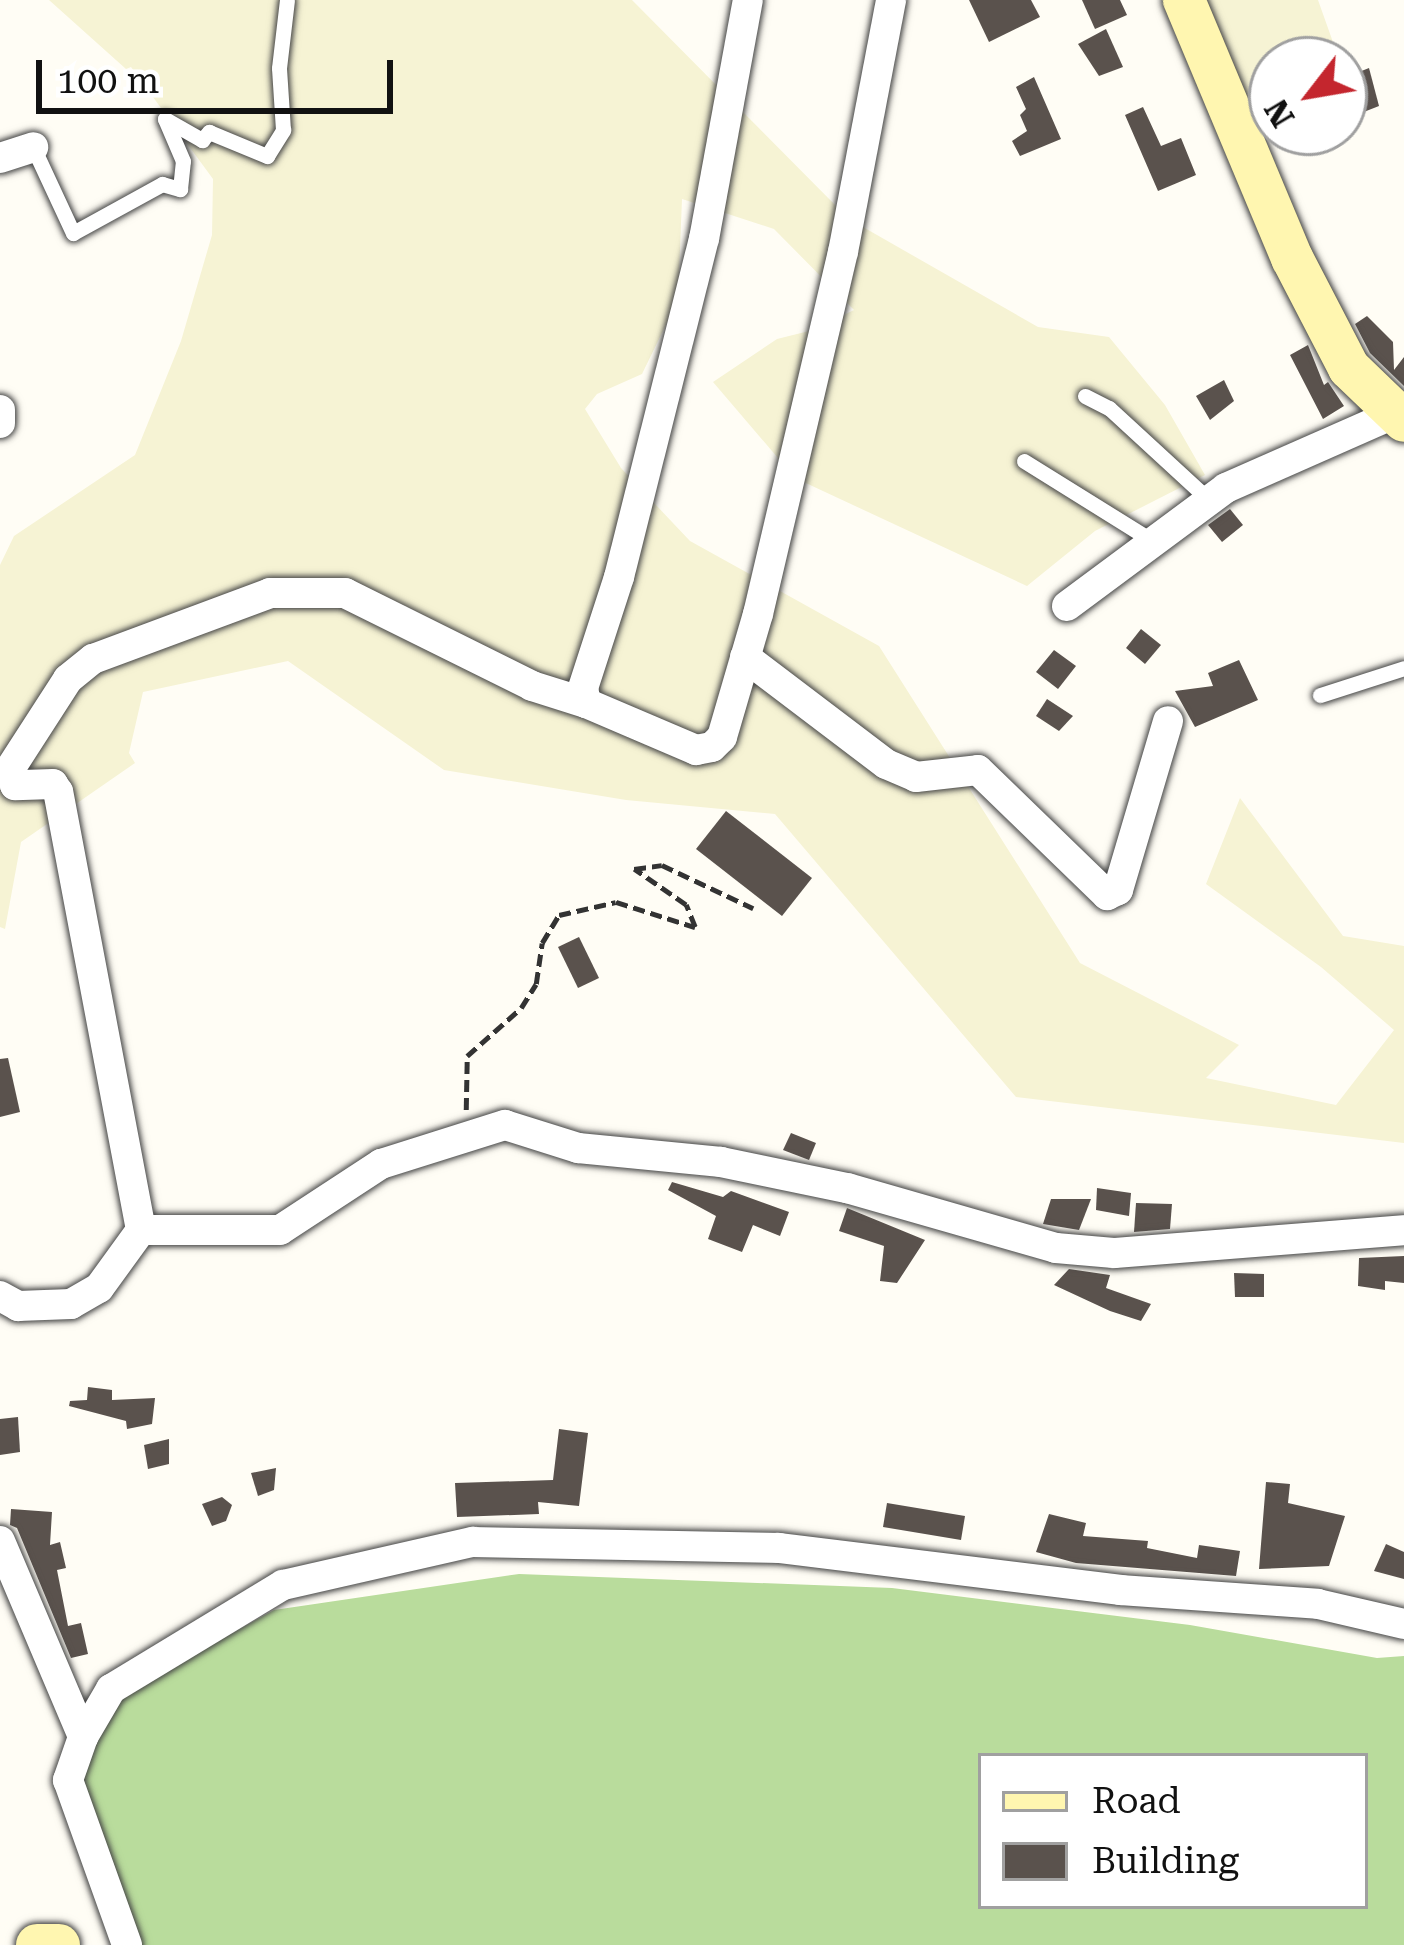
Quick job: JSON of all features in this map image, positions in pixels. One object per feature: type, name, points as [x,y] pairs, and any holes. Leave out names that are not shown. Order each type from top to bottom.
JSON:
[{"type":"street","points":[[586,703],[583,688],[620,577],[704,239],[748,0]]},
{"type":"street","points":[[0,1296],[18,1306],[71,1304],[100,1288],[141,1230],[58,792],[53,784],[15,785],[9,778],[68,679],[93,659],[270,593],[345,593],[471,660],[696,750],[712,747],[722,737],[745,657],[843,252],[891,0]]},
{"type":"street","points":[[1067,606],[1226,488],[1400,417],[1349,368],[1292,258],[1184,0]]},
{"type":"street","points":[[0,158],[33,147]]},
{"type":"street","points":[[0,410],[0,423]]},
{"type":"street","points":[[745,657],[886,764],[916,778],[977,770],[1107,895],[1118,890],[1168,721]]},
{"type":"street","points":[[141,1230],[280,1230],[381,1164],[465,1133],[505,1125],[578,1148],[773,1172],[1056,1248],[1114,1253],[1404,1230]]},
{"type":"street","points":[[0,1541],[82,1737]]},
{"type":"street","points":[[127,1945],[68,1780],[82,1737],[111,1689],[283,1585],[473,1542],[779,1548],[1120,1590],[1318,1604],[1404,1624]]},
{"type":"street","points":[[37,1945],[59,1945]]},
{"type":"lane","points":[[33,147],[73,233],[163,184],[180,189],[183,161],[165,119],[202,140],[209,132],[267,156],[283,130],[279,68],[286,0]]},
{"type":"lane","points":[[1084,396],[1134,429],[1210,501]]},
{"type":"lane","points":[[1024,461],[1155,543]]},
{"type":"lane","points":[[1320,695],[1404,668]]},
{"type":"path","points":[[465,1133],[467,1056],[520,1008],[536,984],[542,943],[559,915],[616,902],[695,927],[686,905],[634,869],[662,865],[753,908]]},
{"type":"shaded area","points":[[49,0],[632,0],[849,219],[1038,327],[1109,337],[1165,405],[1205,475],[1095,531],[1027,586],[795,478],[713,382],[777,339],[813,330],[854,310],[774,229],[682,199],[678,300],[642,374],[597,394],[585,409],[621,468],[690,541],[879,646],[1080,963],[1239,1045],[1206,1078],[1336,1105],[1394,1030],[1321,967],[1206,884],[1240,798],[1343,936],[1404,946],[1404,1143],[1016,1097],[775,814],[626,800],[444,770],[288,661],[143,692],[129,753],[135,763],[21,842],[5,929],[0,927],[0,565],[14,536],[135,455],[181,341],[212,235],[213,179],[131,67],[126,69]]},
{"type":"shaded area","points":[[1203,0],[1318,0],[1331,36],[1248,36],[1245,106]]},
{"type":"green space","points":[[519,1574],[892,1588],[1190,1625],[1377,1658],[1404,1656],[1404,1945],[129,1945],[73,1786],[100,1706],[274,1610]]},
{"type":"building","points":[[969,0],[1031,0],[1040,17],[989,42]]},
{"type":"building","points":[[1082,0],[1120,0],[1127,15],[1095,29]]},
{"type":"building","points":[[1106,29],[1123,67],[1099,76],[1078,44]]},
{"type":"building","points":[[1368,68],[1379,106],[1368,110]]},
{"type":"building","points":[[1034,77],[1061,139],[1020,156],[1012,141],[1027,131],[1020,115],[1026,109],[1016,87]]},
{"type":"building","points":[[1143,107],[1161,146],[1181,138],[1196,175],[1158,191],[1125,115]]},
{"type":"building","points":[[1367,316],[1393,342],[1394,370],[1404,357],[1404,386],[1370,353],[1355,324]]},
{"type":"building","points":[[1308,345],[1324,385],[1328,382],[1344,406],[1323,419],[1290,355]]},
{"type":"building","points":[[1224,380],[1234,401],[1210,420],[1196,396]]},
{"type":"building","points":[[1230,509],[1243,525],[1222,542],[1208,525]]},
{"type":"building","points":[[1141,629],[1161,645],[1145,664],[1126,648]]},
{"type":"building","points":[[1054,650],[1076,666],[1058,689],[1036,672]]},
{"type":"building","points":[[1239,660],[1258,700],[1195,727],[1175,691],[1213,686],[1208,673]]},
{"type":"building","points":[[1047,699],[1073,716],[1059,731],[1036,716]]},
{"type":"building","points":[[726,811],[812,878],[782,916],[696,849]]},
{"type":"building","points":[[579,937],[599,978],[578,988],[558,947]]},
{"type":"building","points":[[8,1058],[20,1112],[0,1117],[0,1059]]},
{"type":"building","points":[[791,1133],[816,1143],[809,1160],[783,1150]]},
{"type":"building","points":[[672,1182],[723,1197],[731,1191],[789,1212],[780,1236],[753,1225],[742,1252],[708,1239],[716,1216],[668,1190]]},
{"type":"building","points":[[1097,1188],[1131,1193],[1129,1216],[1096,1210]]},
{"type":"building","points":[[1051,1199],[1091,1199],[1079,1230],[1043,1224]]},
{"type":"building","points":[[1136,1203],[1172,1204],[1170,1229],[1134,1232]]},
{"type":"building","points":[[847,1208],[925,1240],[897,1283],[880,1281],[884,1246],[839,1231]]},
{"type":"building","points":[[1404,1256],[1404,1283],[1385,1281],[1385,1290],[1358,1286],[1359,1258]]},
{"type":"building","points":[[1069,1269],[1110,1275],[1106,1288],[1151,1304],[1141,1321],[1110,1311],[1054,1285]]},
{"type":"building","points":[[1234,1273],[1264,1274],[1264,1297],[1235,1297]]},
{"type":"building","points":[[88,1387],[112,1390],[112,1400],[155,1398],[152,1424],[127,1429],[126,1421],[69,1406],[70,1401],[87,1400]]},
{"type":"building","points":[[18,1417],[20,1452],[0,1455],[0,1419]]},
{"type":"building","points":[[559,1429],[588,1433],[579,1506],[538,1502],[539,1514],[457,1517],[455,1483],[553,1480]]},
{"type":"building","points":[[169,1439],[169,1464],[148,1469],[144,1445]]},
{"type":"building","points":[[276,1468],[274,1490],[258,1496],[251,1473]]},
{"type":"building","points":[[1266,1482],[1290,1484],[1288,1503],[1345,1516],[1329,1566],[1259,1569]]},
{"type":"building","points":[[222,1497],[232,1505],[226,1521],[212,1526],[202,1504]]},
{"type":"building","points":[[887,1503],[965,1516],[961,1540],[883,1527]]},
{"type":"building","points":[[11,1509],[52,1512],[50,1545],[60,1542],[66,1568],[57,1570],[68,1626],[81,1623],[88,1654],[71,1658],[17,1528],[10,1525]]},
{"type":"building","points":[[1049,1514],[1086,1523],[1083,1536],[1148,1541],[1147,1548],[1197,1558],[1199,1545],[1240,1551],[1236,1576],[1076,1563],[1036,1552]]},
{"type":"building","points":[[1386,1544],[1404,1552],[1404,1579],[1374,1571]]}]
